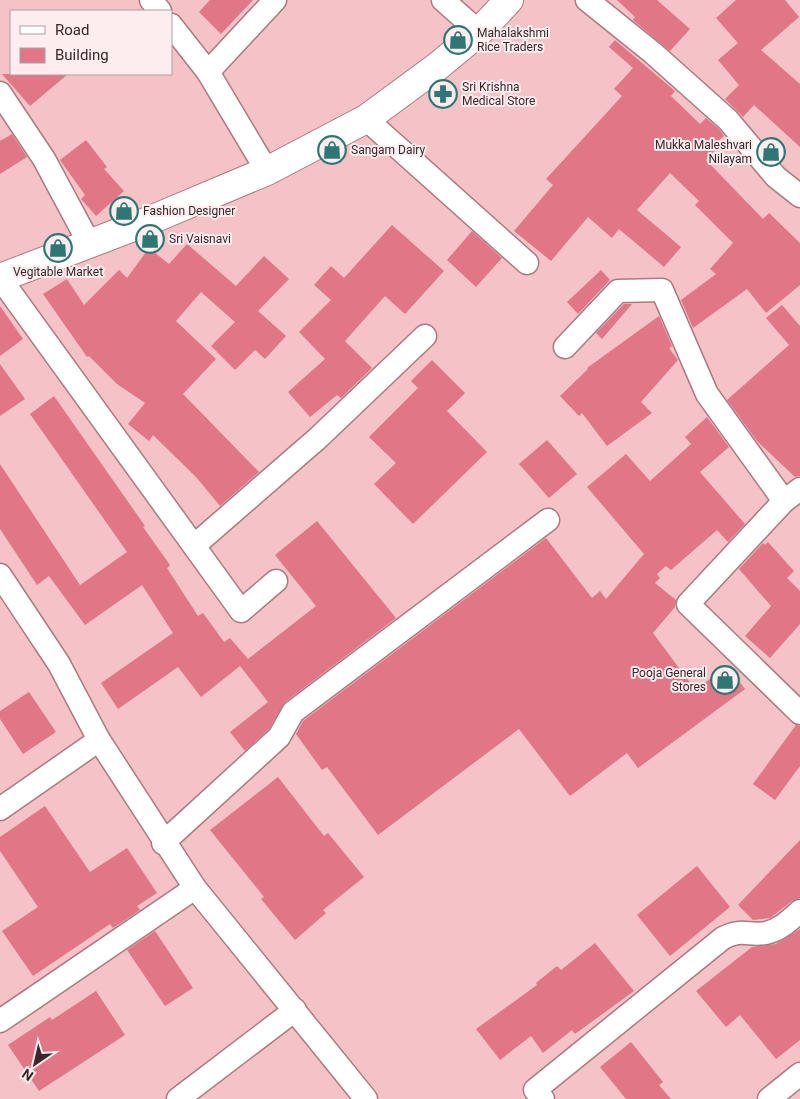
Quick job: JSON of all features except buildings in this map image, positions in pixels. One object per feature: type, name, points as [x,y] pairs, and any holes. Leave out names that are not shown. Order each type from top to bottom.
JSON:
[{"type":"main road","points":[[0,278],[266,171],[366,119],[438,66],[479,32],[509,0]]},
{"type":"street","points":[[208,72],[275,0]]},
{"type":"street","points":[[443,0],[479,32]]},
{"type":"street","points":[[587,0],[653,53],[728,120],[776,177],[800,196]]},
{"type":"street","points":[[172,26],[208,72],[266,171]]},
{"type":"street","points":[[0,93],[44,159],[89,243]]},
{"type":"street","points":[[366,119],[527,263]]},
{"type":"street","points":[[0,278],[241,611],[276,581]]},
{"type":"street","points":[[565,347],[618,291],[662,290],[707,394],[792,495],[688,604],[800,713]]},
{"type":"street","points":[[195,545],[318,438],[425,336]]},
{"type":"street","points":[[163,843],[278,737],[293,712],[548,520]]},
{"type":"street","points":[[3,586],[59,664],[99,740],[163,843],[195,888],[366,1099]]},
{"type":"street","points":[[0,809],[99,740]]},
{"type":"street","points":[[0,1021],[195,888]]},
{"type":"street","points":[[543,1099],[535,1090],[723,938],[734,932],[764,934],[771,932],[786,924],[800,911]]},
{"type":"street","points":[[178,1099],[295,1010]]},
{"type":"street","points":[[768,1099],[800,1074]]},
{"type":"place","name":"Mahalakshmi Rice Traders","points":[[458,40]]},
{"type":"place","name":"Sri Krishna Medical Store","points":[[443,94]]},
{"type":"place","name":"Sangam Dairy","points":[[332,150]]},
{"type":"place","name":"Mukka Maleshvari Nilayam","points":[[771,152]]},
{"type":"place","name":"Fashion Designer","points":[[124,211]]},
{"type":"place","name":"Sri Vaisnavi","points":[[150,239]]},
{"type":"place","name":"Vegitable Market","points":[[58,248]]},
{"type":"place","name":"Pooja General Stores","points":[[725,680]]}]
